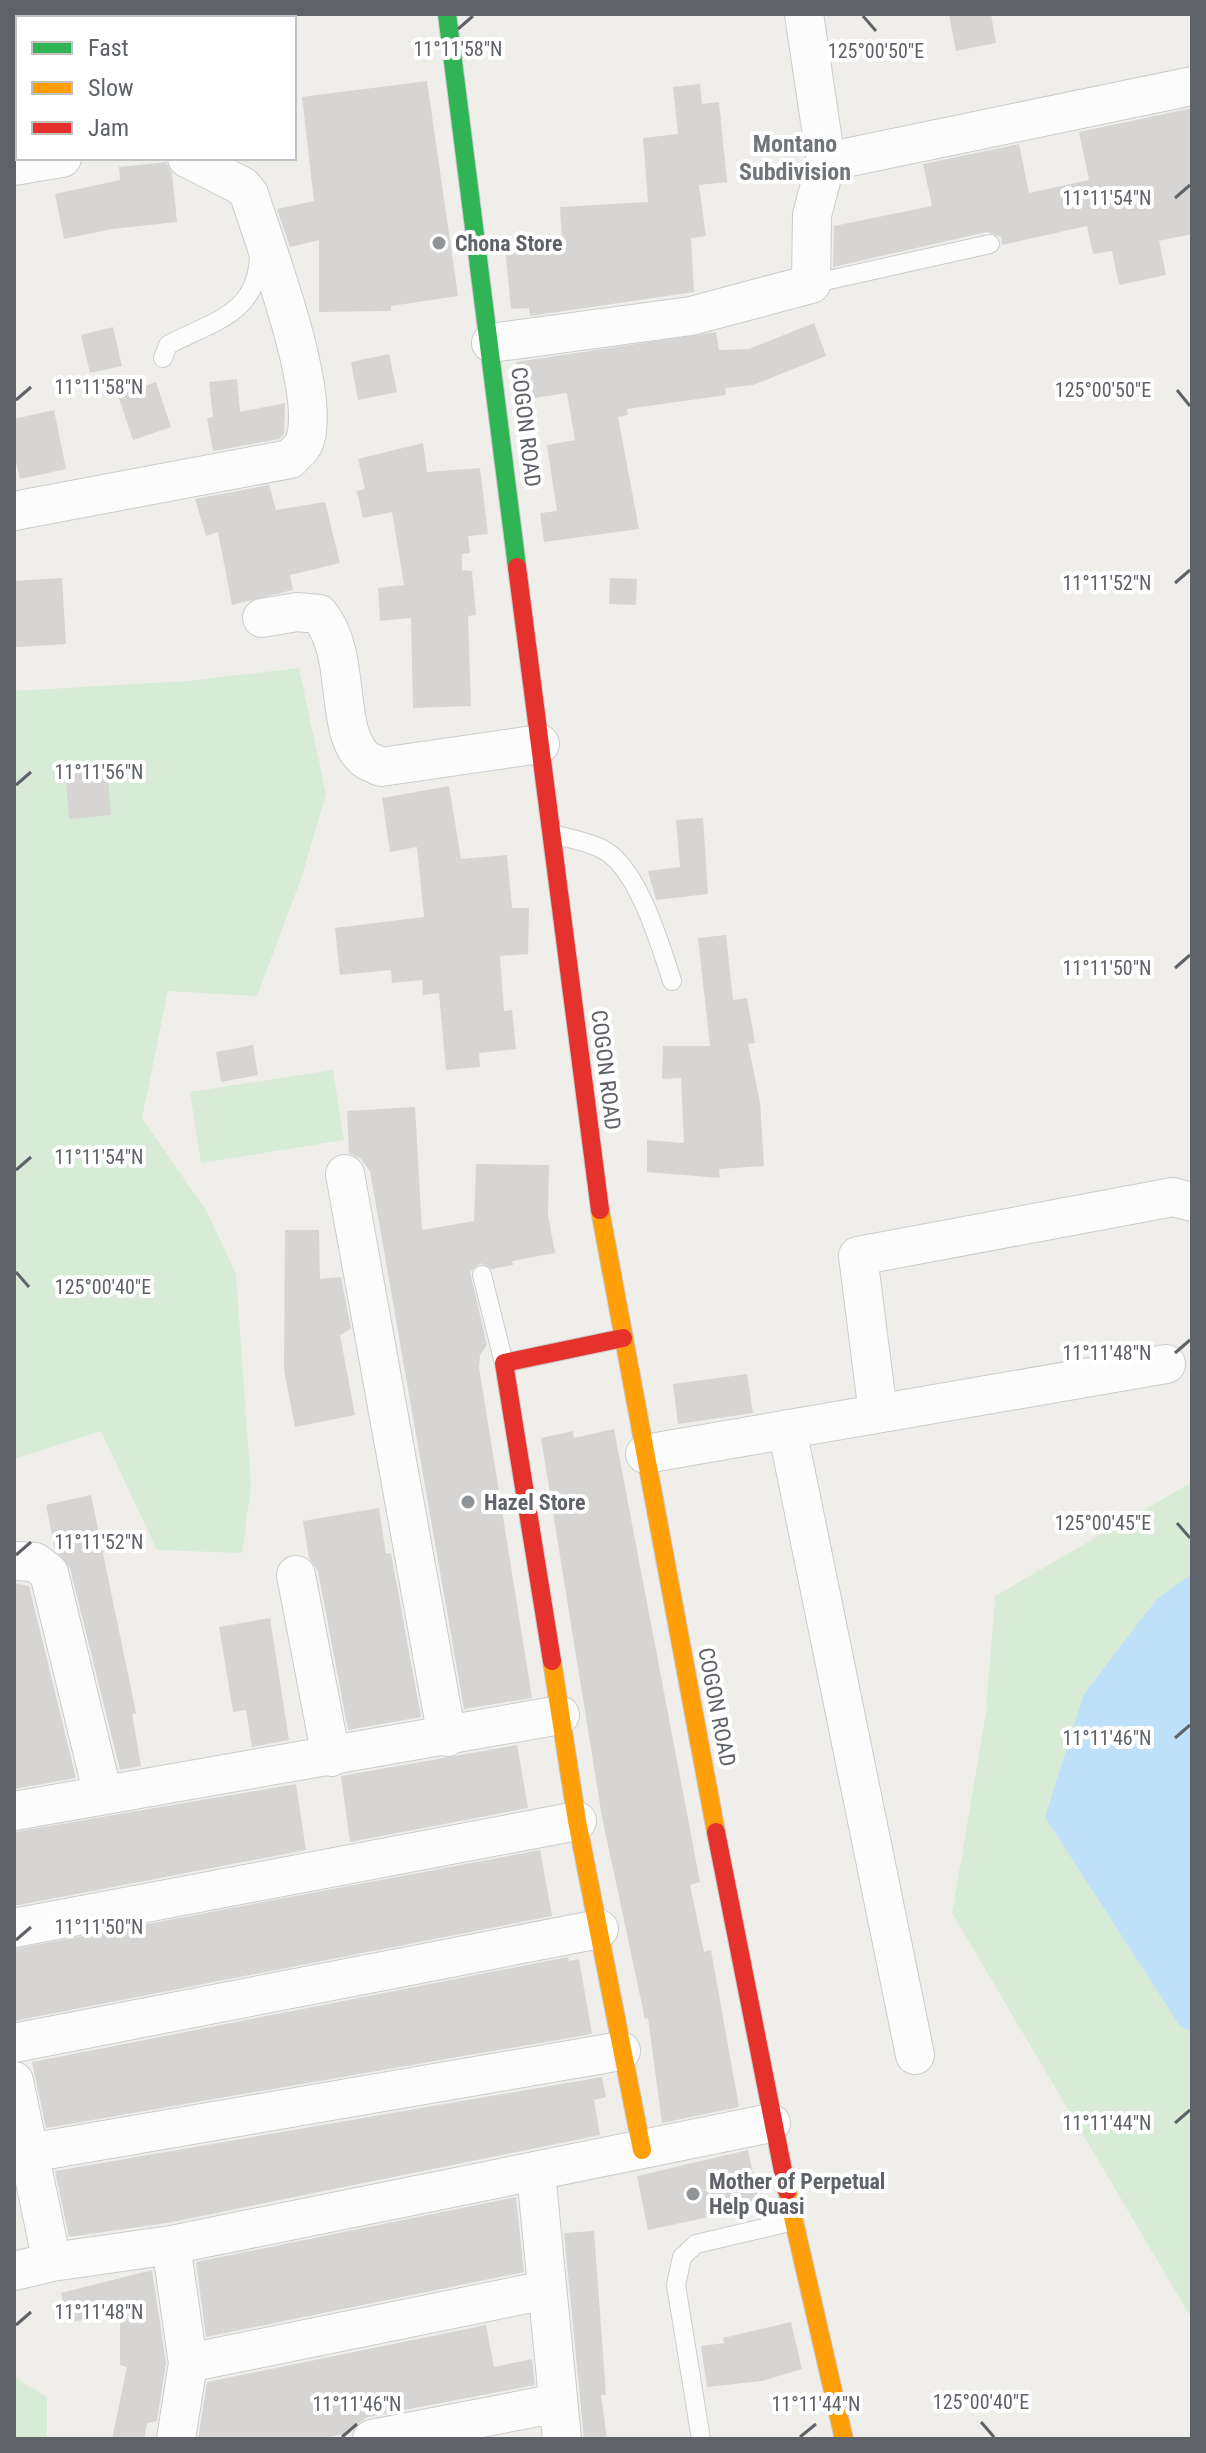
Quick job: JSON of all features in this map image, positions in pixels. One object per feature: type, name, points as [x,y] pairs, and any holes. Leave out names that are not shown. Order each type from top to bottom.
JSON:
[{"type":"street","name":"COGON ROAD","points":[[447,14],[598,1200],[771,2123],[844,2439]]},
{"type":"street","points":[[491,343],[691,316],[811,284],[812,215],[826,162],[804,14]]},
{"type":"street","points":[[826,162],[1192,86]]},
{"type":"street","points":[[14,166],[50,160]]},
{"type":"street","points":[[14,511],[290,459],[305,444],[309,419],[295,339],[249,194],[242,186],[191,160]]},
{"type":"street","points":[[262,618],[297,612],[319,614],[333,631],[350,733],[363,758],[381,767],[540,744]]},
{"type":"street","points":[[345,1174],[447,1737]]},
{"type":"street","points":[[878,1413],[858,1256],[1173,1197],[1192,1202]]},
{"type":"street","points":[[623,1338],[504,1363],[577,1821],[642,2150]]},
{"type":"street","points":[[645,1454],[1166,1364]]},
{"type":"street","points":[[787,1429],[915,2055]]},
{"type":"street","points":[[14,1561],[35,1562],[49,1573],[103,1795]]},
{"type":"street","points":[[296,1575],[331,1757]]},
{"type":"street","points":[[14,1811],[560,1715]]},
{"type":"street","points":[[14,1928],[577,1821]]},
{"type":"street","points":[[14,2043],[599,1929]]},
{"type":"street","points":[[29,2153],[621,2051]]},
{"type":"street","points":[[14,2081],[52,2262]]},
{"type":"street","points":[[14,2271],[52,2262],[171,2245],[771,2123]]},
{"type":"street","points":[[372,2439],[560,2421],[536,2173]]},
{"type":"street","points":[[171,2245],[188,2363],[176,2439]]},
{"type":"street","points":[[188,2363],[546,2290]]},
{"type":"lane","points":[[163,358],[168,345],[225,317],[253,290],[259,267],[260,230]]},
{"type":"lane","points":[[811,284],[990,244]]},
{"type":"lane","points":[[552,834],[601,848],[621,863],[651,916],[672,981]]},
{"type":"lane","points":[[482,1275],[504,1363]]},
{"type":"lane","points":[[701,2439],[676,2285],[682,2257],[696,2244],[794,2221]]},
{"type":"green space","points":[[299,668],[326,794],[301,879],[257,996],[168,991],[142,1118],[207,1212],[236,1274],[251,1487],[242,1553],[157,1550],[101,1431],[14,1459],[14,691],[187,681]]},
{"type":"green space","points":[[333,1070],[344,1140],[201,1163],[190,1092]]},
{"type":"green space","points":[[1192,1482],[1192,2319],[952,1913],[986,1713],[995,1596]]},
{"type":"green space","points":[[14,2377],[47,2397],[47,2439],[14,2439]]},
{"type":"water","points":[[1192,1574],[1192,2032],[1180,2026],[1045,1817],[1084,1694],[1157,1599]]},
{"type":"building","points":[[949,14],[991,14],[996,43],[956,51]]},
{"type":"building","points":[[427,81],[458,296],[391,306],[391,311],[319,312],[319,240],[290,247],[277,209],[314,201],[302,97]]},
{"type":"building","points":[[700,84],[702,104],[719,102],[727,182],[699,185],[706,236],[691,238],[694,292],[530,316],[529,308],[511,309],[505,246],[562,240],[560,207],[648,202],[643,138],[678,134],[673,87]]},
{"type":"building","points":[[1192,108],[1192,234],[1159,241],[1166,275],[1119,285],[1112,251],[1093,254],[1087,226],[1002,245],[1001,237],[987,232],[833,267],[834,226],[932,206],[923,164],[1019,144],[1029,193],[1089,180],[1079,132]]},
{"type":"building","points":[[166,162],[172,173],[177,222],[112,229],[64,239],[55,194],[120,180],[119,167]]},
{"type":"building","points":[[814,323],[826,356],[753,385],[725,388],[726,395],[627,409],[628,415],[618,417],[639,529],[544,542],[540,513],[557,511],[547,445],[575,440],[567,393],[521,400],[516,362],[716,332],[719,350],[749,349]]},
{"type":"building","points":[[113,327],[122,366],[90,373],[81,335]]},
{"type":"building","points":[[389,354],[397,392],[358,400],[351,362]]},
{"type":"building","points":[[237,379],[240,412],[285,403],[284,434],[279,439],[213,451],[207,418],[213,417],[209,382]]},
{"type":"building","points":[[156,382],[171,427],[133,440],[118,395]]},
{"type":"building","points":[[54,410],[66,469],[20,479],[14,453],[14,419]]},
{"type":"building","points":[[423,443],[427,472],[480,468],[488,534],[468,536],[470,553],[462,554],[462,570],[472,571],[476,615],[468,616],[471,706],[413,708],[411,618],[380,621],[378,588],[404,585],[392,512],[363,518],[357,491],[365,489],[358,459]]},
{"type":"building","points":[[269,485],[276,510],[325,502],[340,563],[290,575],[293,590],[232,605],[218,532],[206,536],[195,499]]},
{"type":"building","points":[[62,578],[66,644],[16,647],[14,581]]},
{"type":"building","points":[[610,578],[637,579],[636,605],[609,604]]},
{"type":"building","points":[[107,765],[111,815],[69,819],[65,769]]},
{"type":"building","points":[[449,786],[461,859],[507,855],[512,908],[529,908],[528,954],[500,956],[504,1011],[512,1010],[516,1049],[479,1053],[480,1067],[446,1070],[439,993],[423,995],[422,980],[392,983],[391,970],[340,975],[335,928],[424,917],[417,847],[390,852],[382,798]]},
{"type":"building","points":[[703,818],[708,894],[656,900],[648,871],[680,867],[676,820]]},
{"type":"building","points":[[726,935],[733,1000],[747,998],[755,1043],[748,1044],[760,1102],[764,1166],[719,1169],[720,1178],[647,1172],[647,1140],[684,1143],[681,1078],[662,1079],[663,1046],[710,1046],[698,938]]},
{"type":"building","points":[[253,1045],[258,1075],[221,1082],[216,1052]]},
{"type":"building","points":[[415,1107],[422,1230],[474,1221],[476,1164],[549,1165],[548,1215],[555,1253],[512,1261],[513,1265],[492,1269],[480,1263],[470,1272],[487,1345],[480,1355],[479,1367],[532,1698],[464,1709],[370,1171],[361,1159],[349,1153],[347,1111]]},
{"type":"building","points":[[285,1230],[319,1230],[320,1279],[341,1277],[351,1329],[340,1335],[355,1415],[295,1427],[284,1370]]},
{"type":"building","points":[[747,1374],[753,1413],[678,1424],[673,1384]]},
{"type":"building","points":[[614,1429],[700,1882],[690,1885],[704,1952],[711,1950],[739,2107],[662,2123],[648,2018],[645,2019],[602,1817],[541,1438],[573,1431],[574,1438]]},
{"type":"building","points":[[91,1495],[136,1713],[132,1714],[141,1766],[120,1770],[70,1568],[55,1550],[46,1505]]},
{"type":"building","points":[[379,1508],[386,1554],[391,1553],[421,1717],[348,1730],[318,1571],[309,1558],[303,1521]]},
{"type":"building","points":[[14,1583],[29,1586],[76,1778],[14,1789]]},
{"type":"building","points":[[270,1618],[289,1740],[252,1747],[246,1710],[233,1712],[219,1627]]},
{"type":"building","points":[[517,1745],[528,1808],[350,1842],[341,1776]]},
{"type":"building","points":[[296,1784],[306,1850],[14,1906],[14,1832]]},
{"type":"building","points":[[540,1850],[552,1916],[14,2021],[14,1949]]},
{"type":"building","points":[[568,1957],[569,1961],[579,1959],[592,2034],[46,2128],[32,2062]]},
{"type":"building","points":[[602,2077],[606,2097],[594,2100],[600,2135],[167,2223],[69,2237],[55,2171]]},
{"type":"building","points":[[748,2150],[760,2206],[648,2230],[637,2176]]},
{"type":"building","points":[[516,2197],[524,2272],[206,2337],[196,2262]]},
{"type":"building","points":[[594,2231],[606,2395],[601,2395],[607,2439],[584,2439],[564,2233]]},
{"type":"building","points":[[152,2270],[166,2363],[157,2421],[147,2423],[144,2439],[112,2439],[127,2367],[120,2365],[120,2311],[68,2323],[61,2293]]},
{"type":"building","points":[[791,2322],[802,2369],[762,2381],[707,2387],[701,2346],[724,2343],[723,2338]]},
{"type":"building","points":[[486,2325],[494,2367],[532,2359],[535,2385],[368,2417],[349,2429],[350,2433],[318,2439],[198,2439],[207,2382]]},
{"type":"traffic: fast","points":[[447,14],[517,567]]},
{"type":"traffic: slow","points":[[600,1210],[716,1832]]},
{"type":"traffic: slow","points":[[552,1661],[577,1821],[642,2150]]},
{"type":"traffic: slow","points":[[787,2191],[844,2439]]},
{"type":"traffic: jam","points":[[517,567],[600,1210]]},
{"type":"traffic: jam","points":[[552,1661],[504,1363],[623,1338]]},
{"type":"traffic: jam","points":[[716,1832],[787,2191]]},
{"type":"place","name":"Chona Store","points":[[439,243]]},
{"type":"place","name":"Hazel Store","points":[[468,1502]]},
{"type":"place","name":"Mother of Perpetual Help Quasi","points":[[693,2194]]},
{"type":"district","name":"Montano Subdivision","points":[[795,158]]}]
